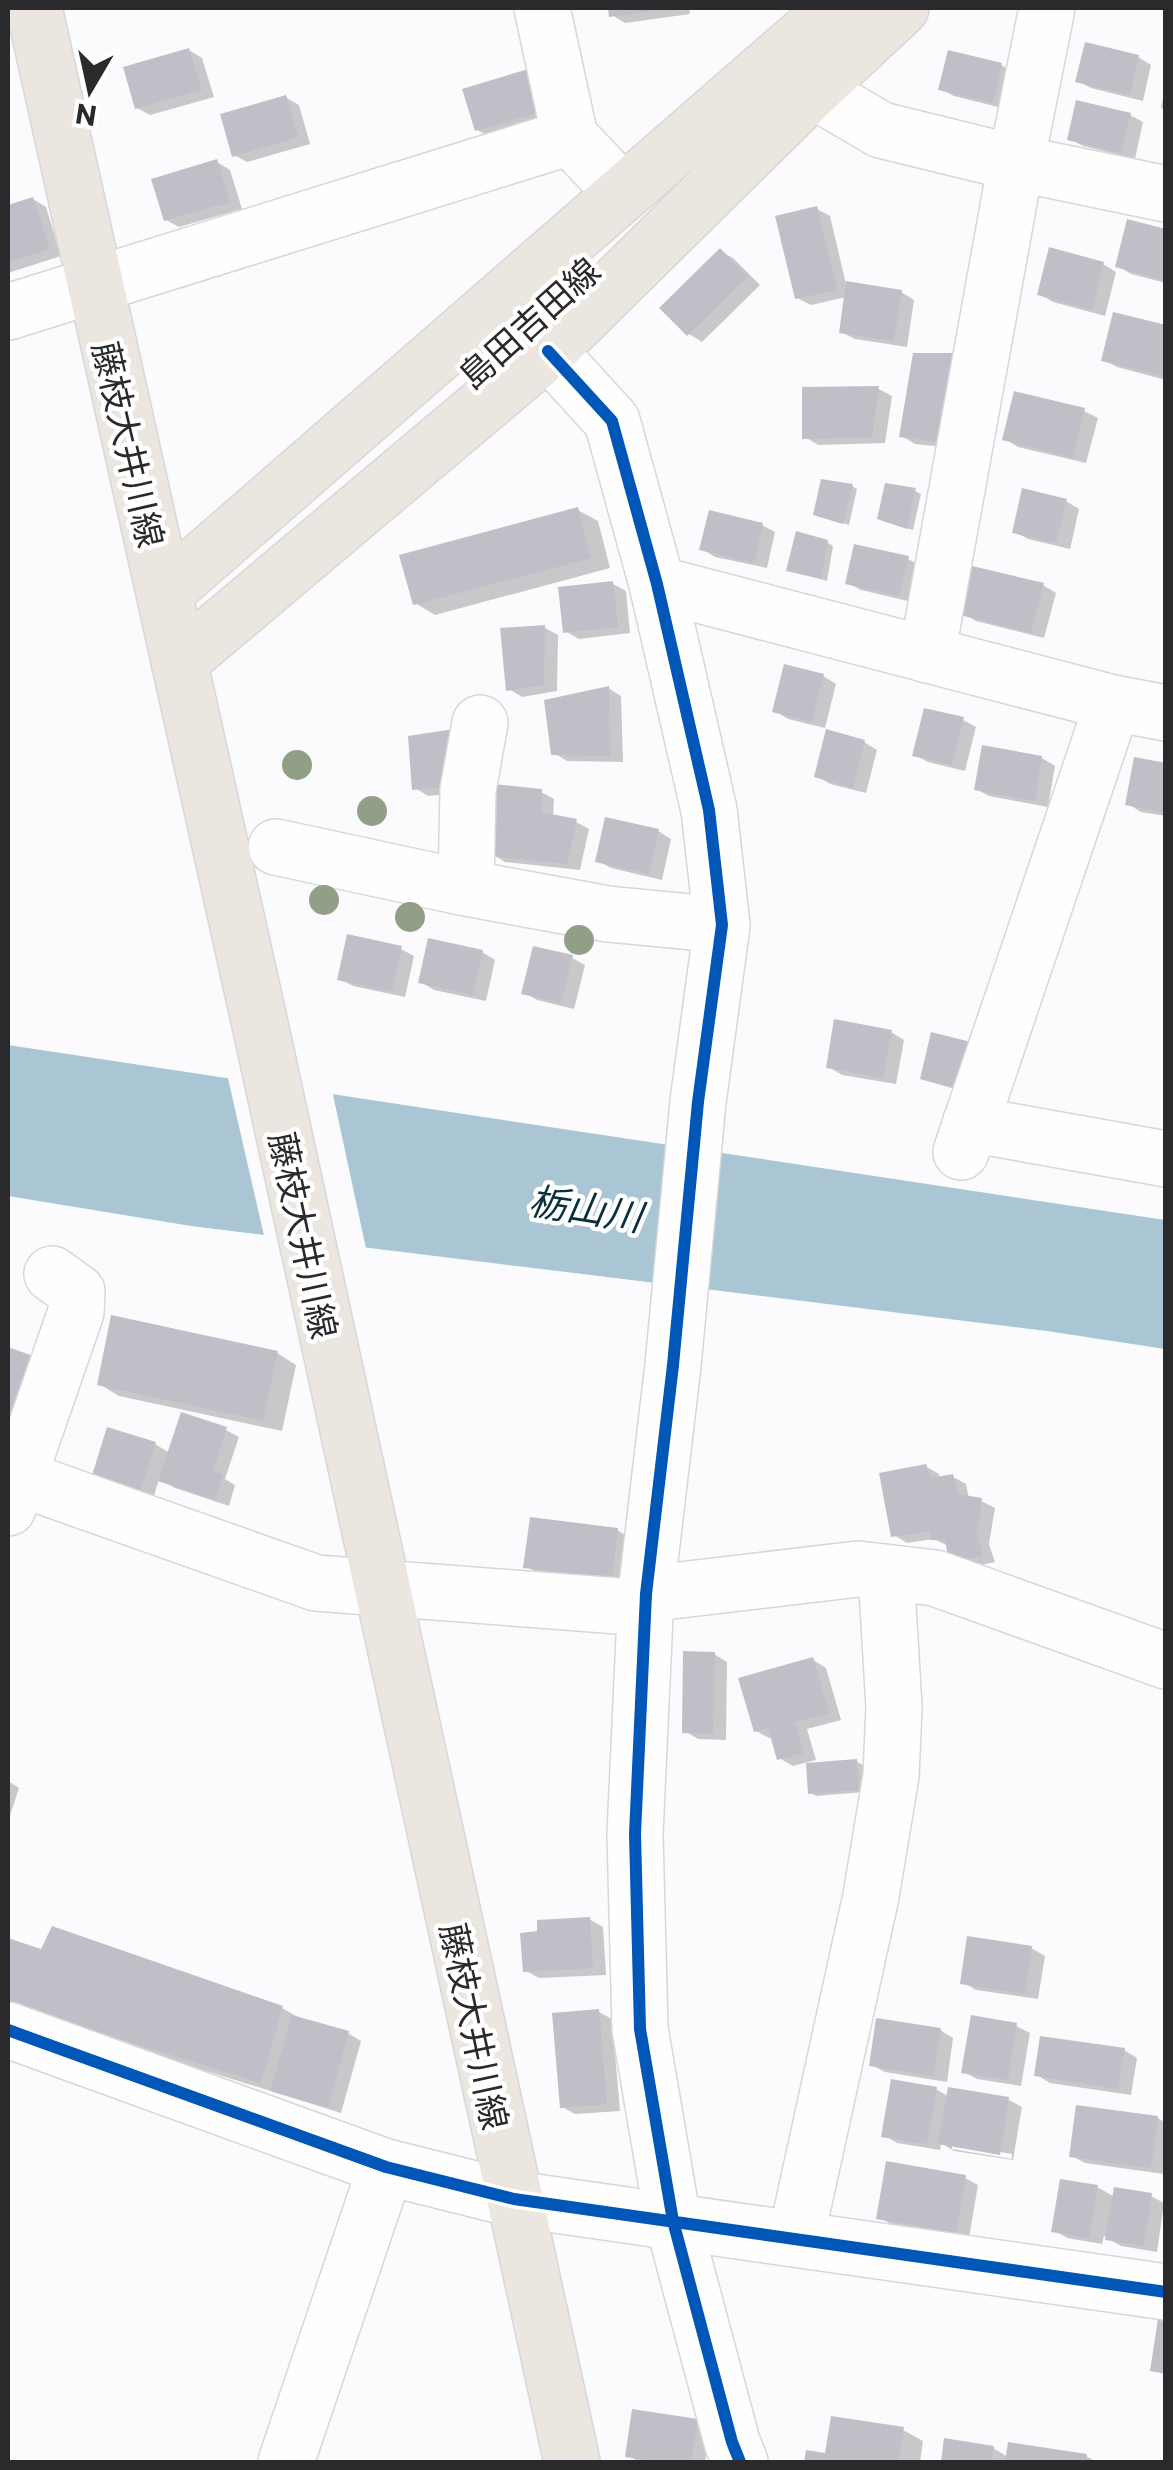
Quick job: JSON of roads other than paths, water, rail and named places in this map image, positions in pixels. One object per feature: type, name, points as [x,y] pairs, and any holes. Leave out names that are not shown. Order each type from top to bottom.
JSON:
[{"type":"main road","name":"藤枝大井川線","points":[[34,8],[263,1038],[572,2462]]},
{"type":"main road","name":"島田吉田線","points":[[164,593],[836,8]]},
{"type":"main road","name":"島田吉田線","points":[[179,662],[548,350],[812,90],[901,8]]},
{"type":"street","points":[[542,8],[570,137],[624,193]]},
{"type":"street","points":[[926,655],[1047,8]]},
{"type":"street","points":[[812,90],[881,130],[1166,194]]},
{"type":"street","points":[[8,312],[570,137]]},
{"type":"street","points":[[548,350],[612,421],[657,584],[709,810],[722,924],[698,1102],[674,1365],[645,1601],[635,1834],[640,2029],[673,2221],[740,2462]]},
{"type":"street","points":[[657,584],[1166,713]]},
{"type":"street","points":[[1113,702],[966,1138],[1166,1159]]},
{"type":"street","points":[[466,888],[468,790],[480,723]]},
{"type":"street","points":[[276,848],[608,914],[722,924]]},
{"type":"street","points":[[52,1274],[77,1292],[76,1312],[11,1487],[316,1583],[645,1601],[858,1569],[935,1578],[1166,1660]]},
{"type":"street","points":[[796,2238],[871,1896],[891,1776],[894,1707],[886,1572]]},
{"type":"street","points":[[8,2030],[386,2167],[514,2199],[1166,2292]]},
{"type":"street","points":[[286,2462],[386,2167]]},
{"type":"water","name":"栃山川","points":[[8,1045],[1165,1220],[1165,1349],[1047,1331],[191,1226],[8,1196]]}]
